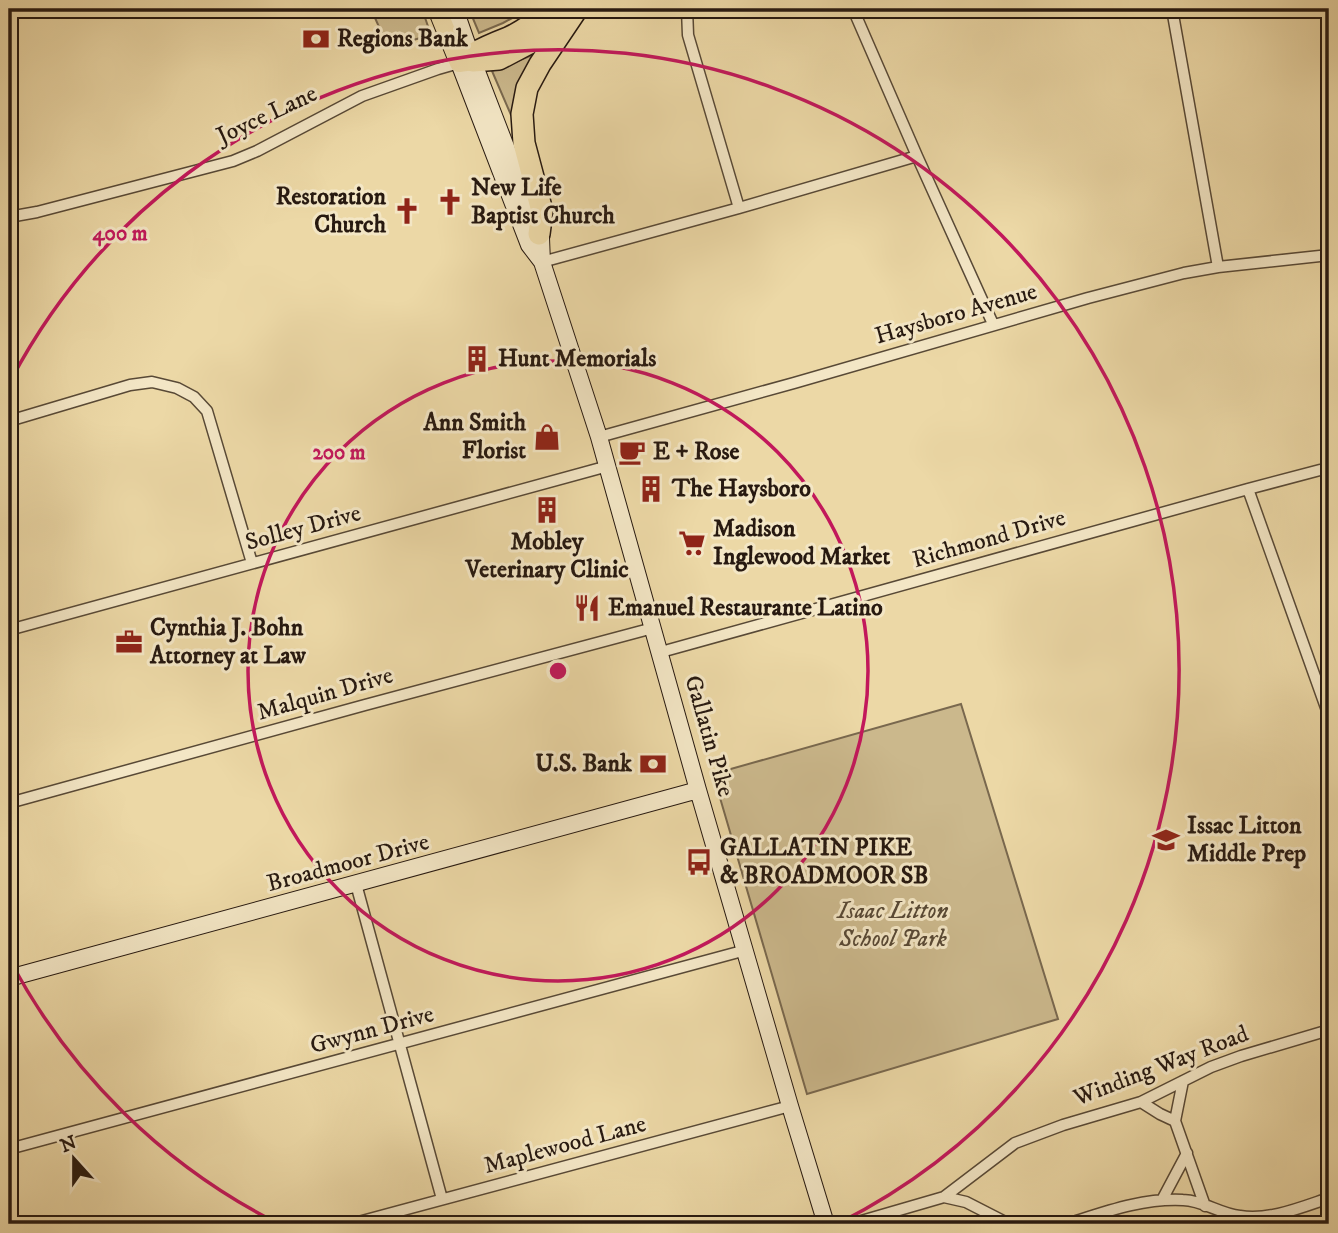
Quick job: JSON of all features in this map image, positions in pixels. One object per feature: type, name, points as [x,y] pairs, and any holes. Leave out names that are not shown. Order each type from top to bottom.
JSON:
[{"type":"highway","points":[[467,60],[487,46],[533,23],[552,9]]},
{"type":"highway","points":[[467,60],[499,59],[539,38],[576,9]]},
{"type":"highway","points":[[539,234],[542,211],[524,143],[522,114],[527,88],[576,9]]},
{"type":"main road","name":"Gallatin Pike","points":[[437,9],[467,60],[541,238],[542,262],[608,466],[698,790],[826,1224]]},
{"type":"main road","name":"Gallatin Pike","points":[[454,9],[467,60],[528,245],[542,262]]},
{"type":"main road","name":"Broadmoor Drive","points":[[9,978],[698,790]]},
{"type":"street","points":[[687,9],[688,35],[739,208]]},
{"type":"street","points":[[853,9],[993,324]]},
{"type":"street","points":[[1172,9],[1218,267]]},
{"type":"street","name":"Joyce Lane","points":[[9,217],[233,161],[362,96],[467,60]]},
{"type":"street","points":[[542,262],[917,156]]},
{"type":"street","name":"Haysboro Avenue","points":[[599,437],[993,324],[1172,276],[1218,267],[1329,255]]},
{"type":"street","points":[[9,421],[130,385],[152,382],[177,388],[194,397],[207,411],[252,563]]},
{"type":"street","name":"Solley Drive","points":[[9,630],[608,466]]},
{"type":"street","name":"Richmond Drive","points":[[661,652],[1248,489],[1329,470]]},
{"type":"street","points":[[1248,489],[1329,716]]},
{"type":"street","name":"Malquin Drive","points":[[9,803],[653,628]]},
{"type":"street","points":[[356,884],[442,1199]]},
{"type":"street","name":"Gwynn Drive","points":[[9,1149],[746,950]]},
{"type":"street","name":"Winding Way Road","points":[[944,1197],[1015,1143],[1063,1125],[1142,1102],[1211,1067],[1241,1056],[1329,1030]]},
{"type":"street","points":[[1183,1081],[1175,1121],[1205,1206]]},
{"type":"street","points":[[1142,1102],[1175,1121]]},
{"type":"street","name":"Maplewood Lane","points":[[351,1224],[790,1106]]},
{"type":"street","points":[[1162,1200],[1187,1153]]},
{"type":"street","points":[[851,1224],[944,1197],[967,1202],[1009,1224]]},
{"type":"street","points":[[1067,1224],[1127,1206],[1162,1200],[1187,1200],[1240,1217],[1266,1216],[1329,1198]]},
{"type":"green space","points":[[371,9],[422,9],[431,35],[388,47]]},
{"type":"green space","points":[[469,9],[529,9],[479,33]]},
{"type":"green space","points":[[535,54],[512,115],[511,115],[492,71]]},
{"type":"green space","name":"Isaac Litton School Park","points":[[961,704],[1058,1019],[807,1094],[713,774]]},
{"type":"place","name":"Regions Bank","points":[[316,39]]},
{"type":"place","name":"New Life Baptist Church","points":[[450,202]]},
{"type":"place","name":"Restoration Church","points":[[407,211]]},
{"type":"place","name":"Hunt Memorials","points":[[477,359]]},
{"type":"place","name":"Ann Smith Florist","points":[[547,437]]},
{"type":"place","name":"E + Rose","points":[[632,452]]},
{"type":"place","name":"The Haysboro","points":[[651,489]]},
{"type":"place","name":"Mobley Veterinary Clinic","points":[[547,510]]},
{"type":"place","name":"Madison Inglewood Market","points":[[692,543]]},
{"type":"place","name":"Emanuel Restaurante Latino","points":[[587,608]]},
{"type":"place","name":"Cynthia J. Bohn Attorney at Law","points":[[129,642]]},
{"type":"place","name":"U.S. Bank","points":[[653,764]]},
{"type":"place","name":"Issac Litton Middle Prep","points":[[1166,840]]},
{"type":"place","name":"GALLATIN PIKE & BROADMOOR SB","points":[[699,862]]}]
